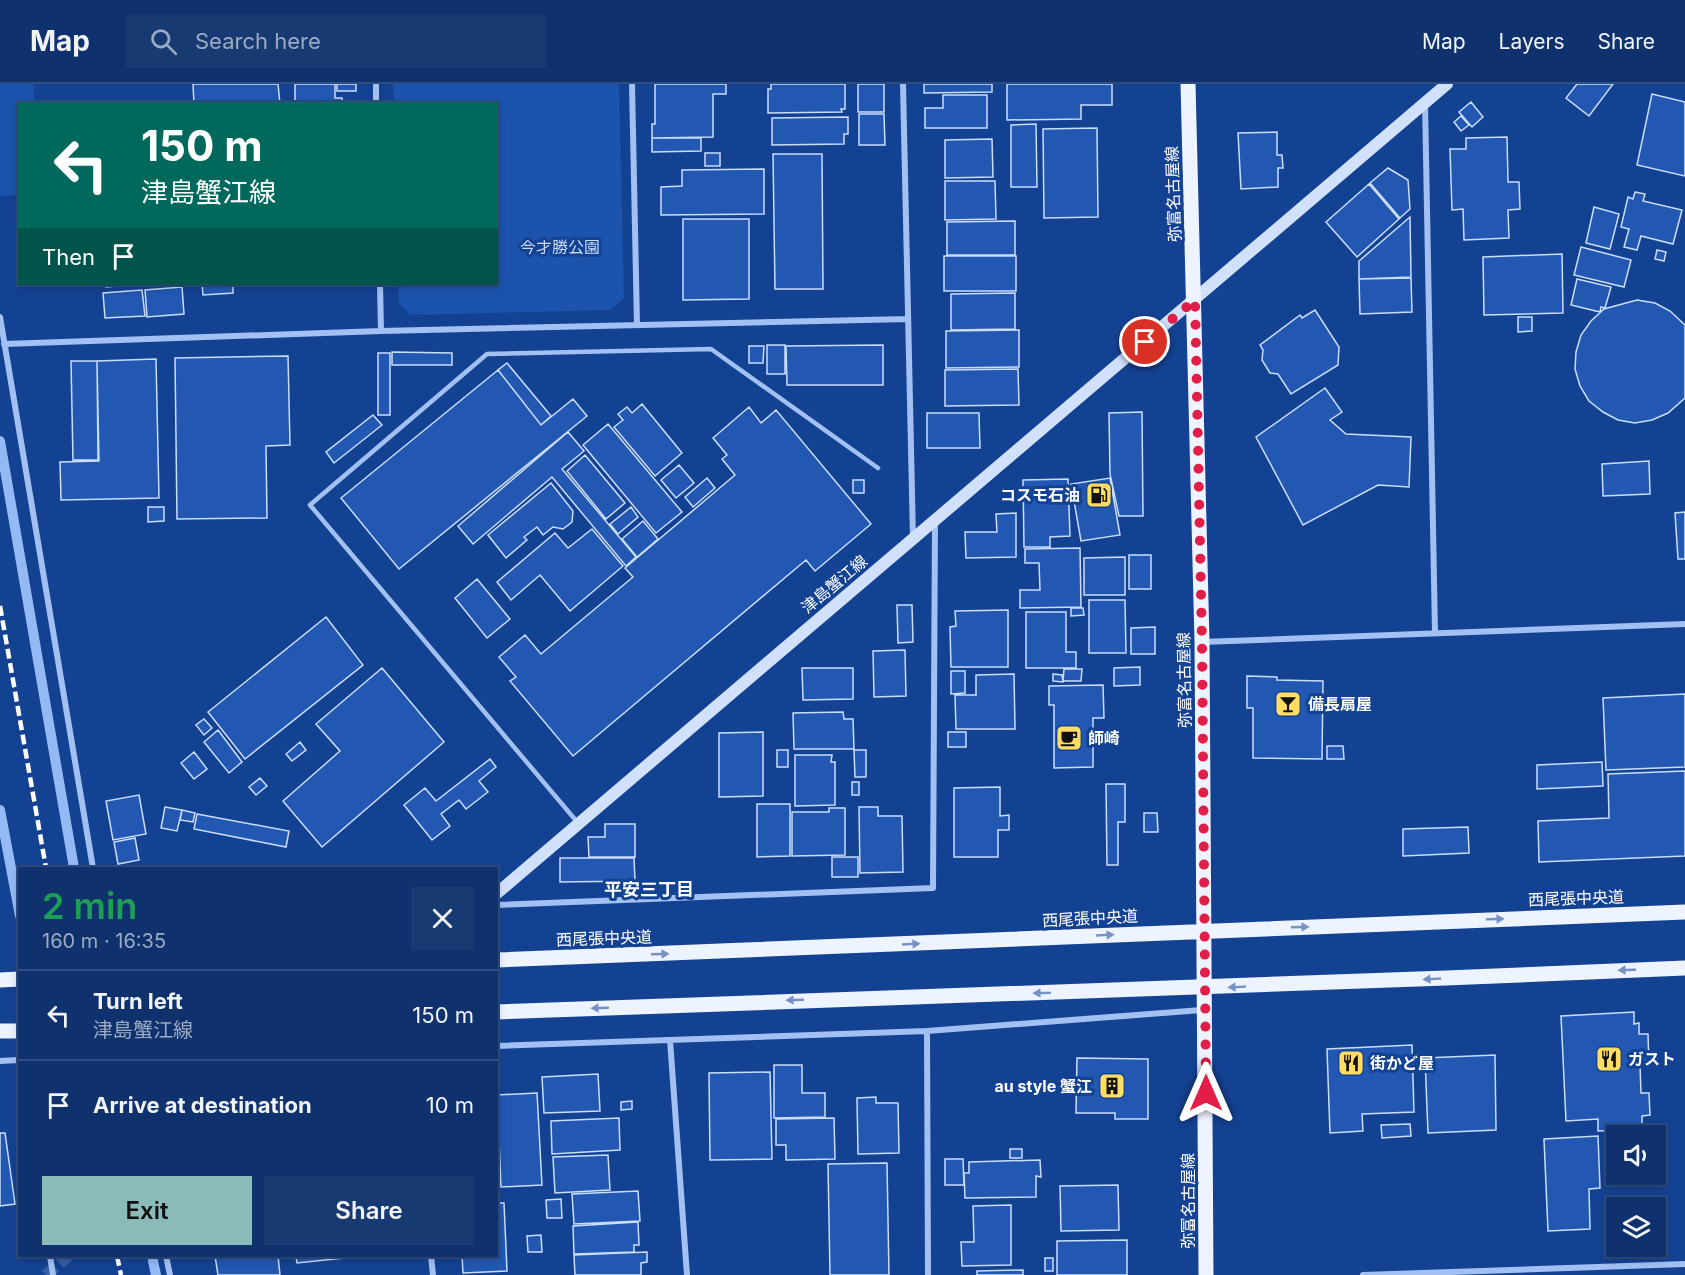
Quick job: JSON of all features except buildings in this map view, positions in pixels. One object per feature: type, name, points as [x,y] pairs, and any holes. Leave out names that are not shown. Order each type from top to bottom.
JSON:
[{"type":"main road","name":"弥富名古屋線","points":[[1188,84],[1202,642],[1206,931],[1206,1275]]},
{"type":"main road","name":"津島蟹江線","points":[[498,892],[1447,84]]},
{"type":"main road","name":"西尾張中央道","points":[[498,960],[1685,912]]},
{"type":"main road","points":[[498,1012],[853,998],[1206,989],[1685,968]]},
{"type":"main road","points":[[0,980],[18,979]]},
{"type":"main road","points":[[0,1032],[18,1031]]},
{"type":"street","points":[[376,84],[376,102]]},
{"type":"street","points":[[632,84],[637,325]]},
{"type":"street","points":[[903,84],[913,539]]},
{"type":"street","points":[[1425,103],[1435,633]]},
{"type":"street","points":[[380,285],[381,331]]},
{"type":"street","points":[[0,317],[93,867]]},
{"type":"street","points":[[4,344],[381,331],[908,319]]},
{"type":"street","points":[[498,905],[933,888],[935,518]]},
{"type":"street","points":[[1202,642],[1685,624]]},
{"type":"street","points":[[498,1046],[927,1031],[1206,1010]]},
{"type":"street","points":[[927,1031],[928,1275]]},
{"type":"street","points":[[670,1040],[687,1275]]},
{"type":"street","points":[[0,1061],[18,1060]]},
{"type":"street","points":[[50,1257],[53,1275]]},
{"type":"street","points":[[166,1257],[170,1275]]},
{"type":"street","points":[[431,1257],[434,1275]]},
{"type":"street","points":[[1363,1275],[1685,1264]]},
{"type":"lane","points":[[579,824],[310,505],[487,354],[711,349],[878,468]]},
{"type":"green space","points":[[0,84],[33,84],[35,102],[18,102],[18,195],[0,196]]},
{"type":"green space","name":"今才勝公園","points":[[393,84],[619,84],[624,298],[611,310],[410,315],[399,303],[398,285],[498,285],[498,102],[394,102]]},
{"type":"waterway","points":[[0,441],[74,867]]},
{"type":"waterway","points":[[0,810],[18,905]]},
{"type":"waterway","points":[[153,1261],[156,1275]]},
{"type":"tunnel","points":[[46,1275],[67,1257]]},
{"type":"railway","points":[[0,606],[46,867]]},
{"type":"railway","points":[[117,1257],[121,1275]]},
{"type":"place","name":"コスモ石油","points":[[1099,495]]},
{"type":"place","name":"備長扇屋","points":[[1288,704]]},
{"type":"place","name":"師崎","points":[[1069,738]]},
{"type":"place","name":"ガスト","points":[[1609,1059]]},
{"type":"place","name":"街かど屋","points":[[1351,1063]]},
{"type":"place","name":"au style 蟹江","points":[[1112,1086]]},
{"type":"district","name":"平安三丁目","points":[[649,890]]},
{"type":"route","points":[[1145,342],[1195,300],[1202,642],[1206,1093]]}]
